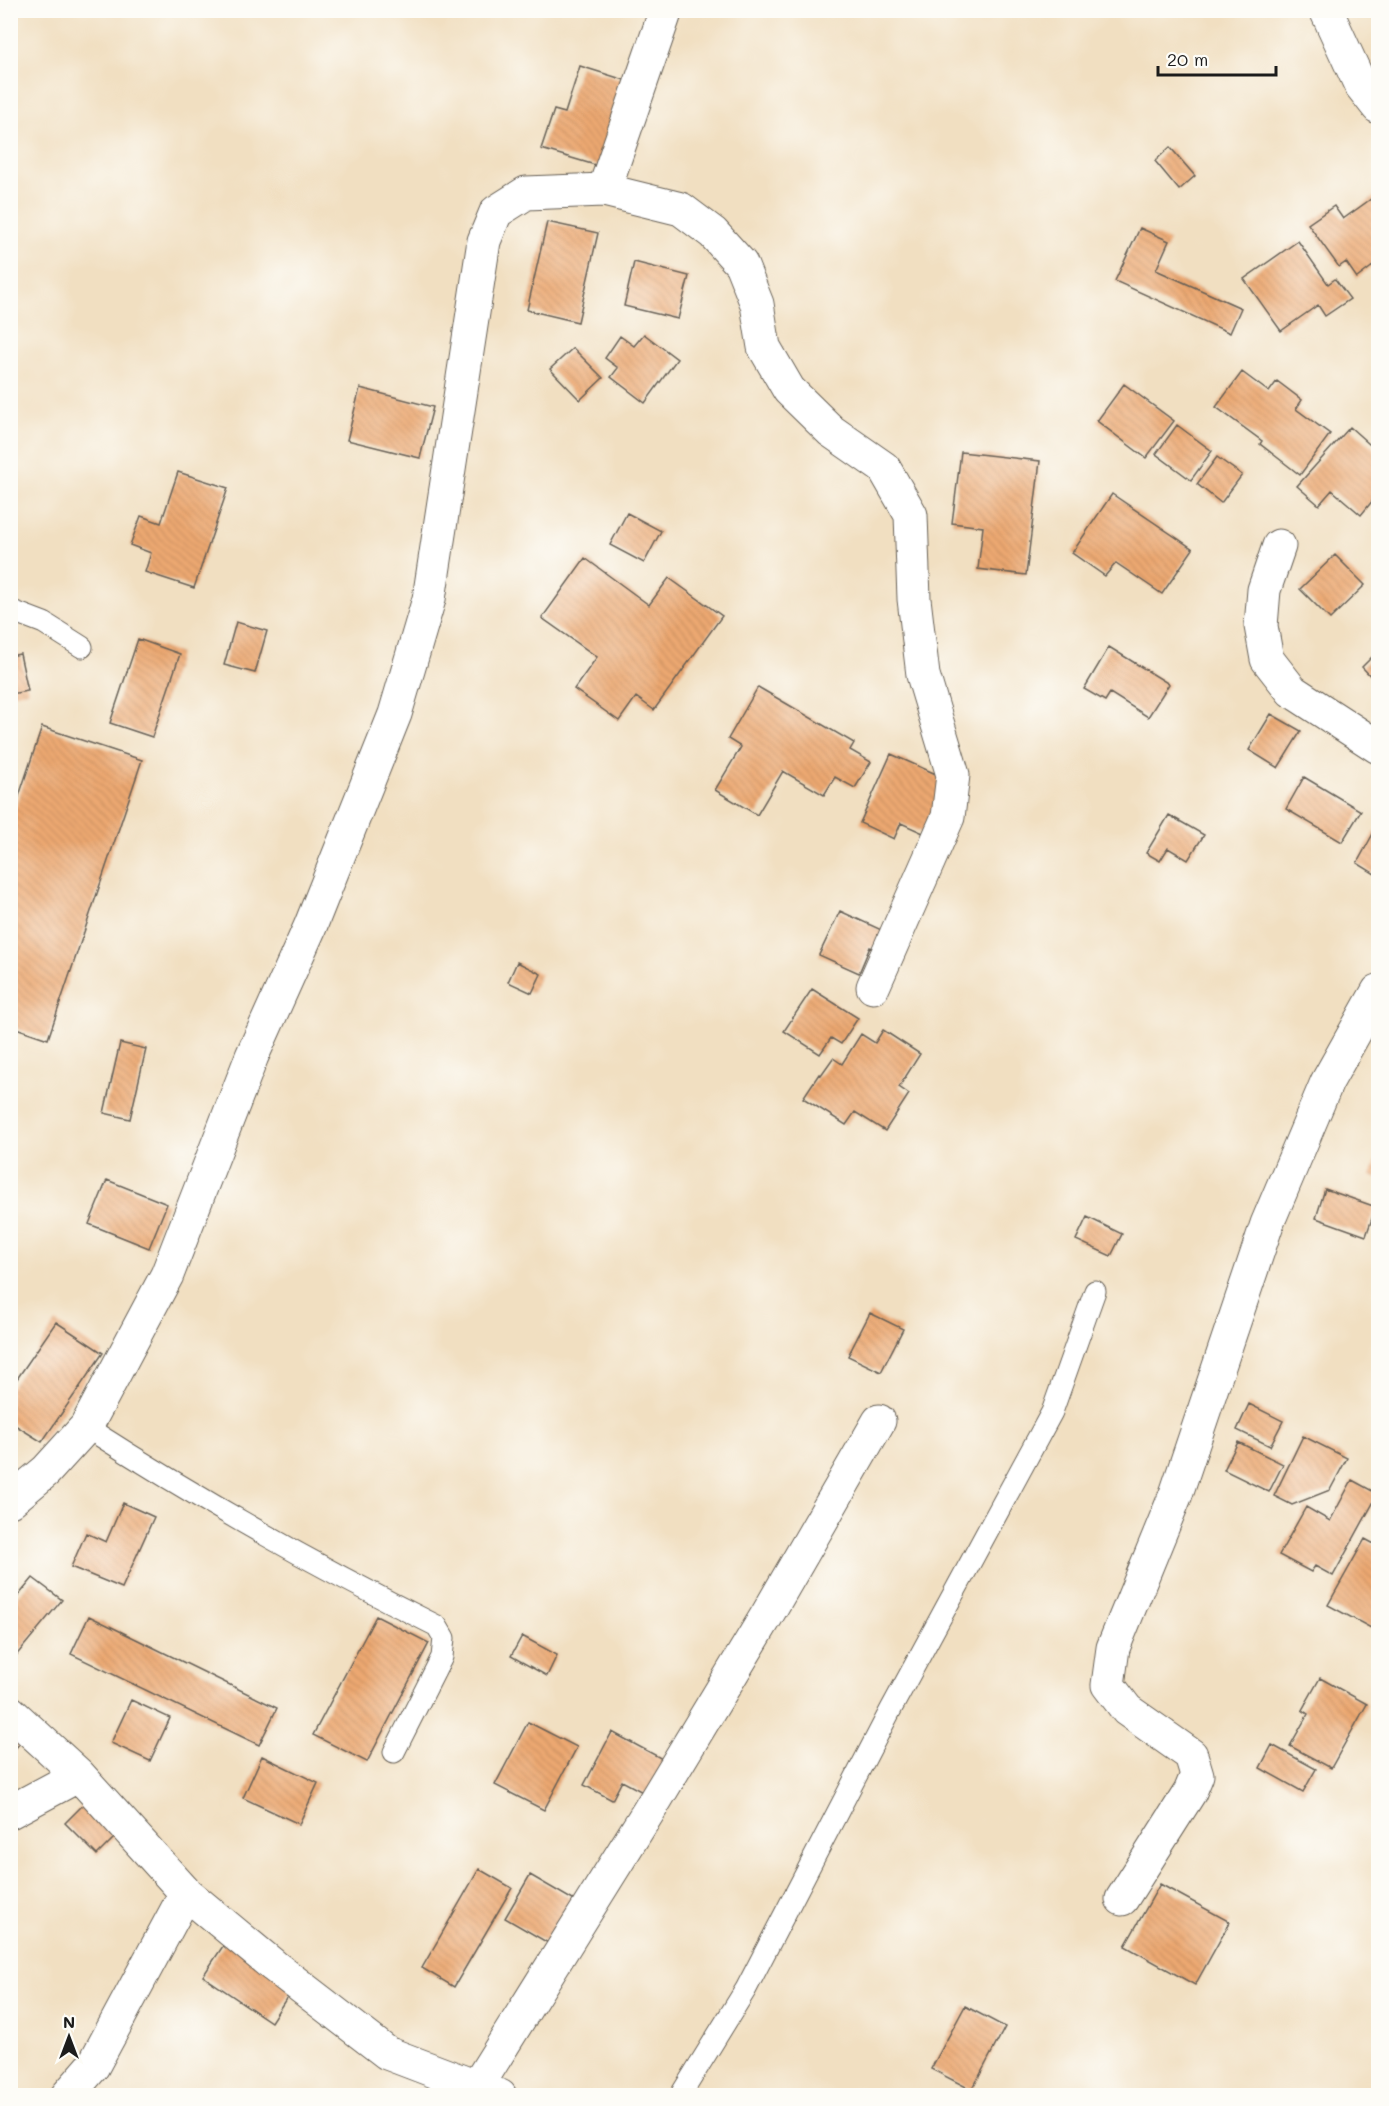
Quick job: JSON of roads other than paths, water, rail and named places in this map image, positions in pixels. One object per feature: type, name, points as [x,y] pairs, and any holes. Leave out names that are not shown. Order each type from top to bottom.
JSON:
[{"type":"street","points":[[604,190],[666,10]]},
{"type":"street","points":[[1326,10],[1360,84],[1378,107]]},
{"type":"street","points":[[10,1501],[46,1471],[86,1427],[167,1275],[252,1056],[310,927],[395,714],[429,599],[484,241],[496,212],[526,194],[604,190],[681,209],[713,233],[741,264],[758,304],[765,347],[789,390],[831,431],[884,468],[911,514],[914,599],[922,675],[953,775],[948,817],[873,987]]},
{"type":"street","points":[[1279,546],[1264,590],[1261,626],[1267,659],[1292,691],[1378,747]]},
{"type":"street","points":[[1122,1899],[1190,1792],[1197,1775],[1191,1755],[1127,1710],[1108,1685],[1113,1648],[1176,1494],[1267,1224],[1327,1082],[1378,991]]},
{"type":"street","points":[[10,1712],[80,1775],[186,1893],[274,1966],[387,2053],[488,2092],[650,1809],[767,1615],[879,1421]]},
{"type":"street","points":[[10,1812],[80,1775]]},
{"type":"street","points":[[67,2096],[93,2066],[186,1893]]},
{"type":"lane","points":[[10,610],[44,623],[82,647]]},
{"type":"lane","points":[[680,2096],[746,1989],[890,1711],[1052,1412],[1095,1291]]},
{"type":"lane","points":[[86,1427],[192,1494],[360,1588],[437,1626],[444,1638],[442,1657],[394,1752]]}]
